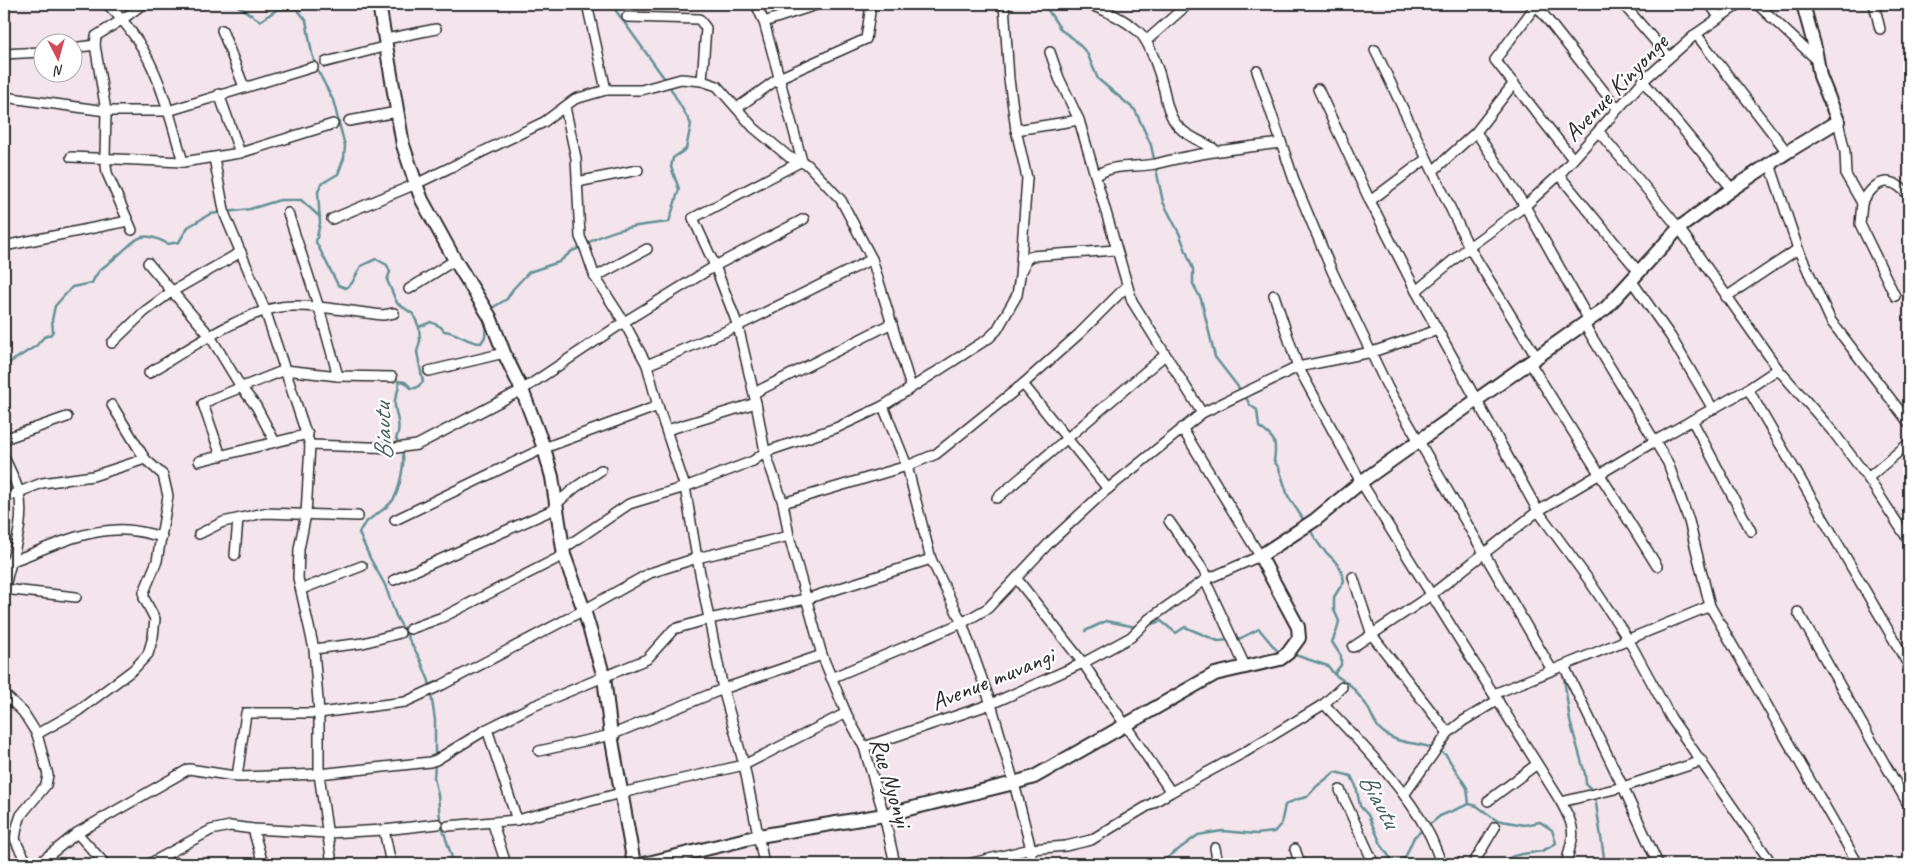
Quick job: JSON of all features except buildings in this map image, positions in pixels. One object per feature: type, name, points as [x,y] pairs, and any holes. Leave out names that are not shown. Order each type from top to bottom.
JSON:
[{"type":"street","points":[[107,4],[123,19],[151,61],[183,162]]},
{"type":"street","points":[[132,230],[106,173],[106,111],[95,46],[96,36],[143,4]]},
{"type":"street","points":[[380,4],[403,145],[416,184],[422,200],[455,260],[487,313],[522,390],[544,448],[564,552],[604,677],[611,735],[634,864]]},
{"type":"street","points":[[587,4],[606,90]]},
{"type":"street","points":[[756,4],[764,22],[802,161]]},
{"type":"street","points":[[764,22],[818,4]]},
{"type":"street","points":[[737,108],[779,78],[866,40],[870,12],[869,4]]},
{"type":"street","points":[[314,649],[363,642],[405,631],[442,618],[564,552],[629,504],[685,487],[753,461],[765,452],[836,428],[883,406],[989,338],[997,330],[1017,295],[1027,178],[1016,130],[1009,79],[1004,4]]},
{"type":"street","points":[[1088,4],[1110,12],[1139,31],[1146,41],[1161,79],[1166,100],[1175,123],[1180,129],[1213,148],[1214,151]]},
{"type":"street","points":[[1146,41],[1188,4]]},
{"type":"street","points":[[1574,159],[1495,60],[1537,4],[1617,108]]},
{"type":"street","points":[[1623,4],[1669,57]]},
{"type":"street","points":[[1710,4],[1718,17]]},
{"type":"street","name":"Avenue Kinyonge","points":[[1416,291],[1469,247],[1525,206],[1559,175],[1599,132],[1617,108],[1669,57],[1718,17],[1739,4]]},
{"type":"street","points":[[1757,4],[1817,60]]},
{"type":"street","points":[[1803,4],[1820,76],[1838,121],[1845,152],[1846,175],[1862,202]]},
{"type":"street","points":[[1874,4],[1880,29]]},
{"type":"street","points":[[627,17],[699,19],[706,28],[702,81]]},
{"type":"street","points":[[326,62],[386,42],[436,29]]},
{"type":"street","points":[[222,30],[244,87]]},
{"type":"street","points":[[1696,34],[1787,152]]},
{"type":"street","points":[[82,47],[95,46]]},
{"type":"street","points":[[1375,50],[1469,247],[1599,474],[1657,566]]},
{"type":"street","points":[[1050,52],[1059,78],[1079,120],[1132,301],[1202,413]]},
{"type":"street","points":[[4,54],[32,53]]},
{"type":"street","points":[[4,96],[106,111],[168,111],[312,67]]},
{"type":"street","points":[[1257,71],[1295,183],[1332,271],[1388,388],[1552,670]]},
{"type":"street","points":[[332,219],[416,184],[544,122],[575,99],[606,90],[641,90],[681,79],[702,81],[717,86],[754,128],[789,157],[808,165],[841,200],[872,258],[911,387]]},
{"type":"street","points":[[1643,82],[1732,189]]},
{"type":"street","points":[[1433,171],[1476,132],[1514,83]]},
{"type":"street","points":[[1318,89],[1370,201],[1416,291],[1538,511],[1588,579],[1628,639],[1671,718],[1772,864]]},
{"type":"street","points":[[219,94],[240,153]]},
{"type":"street","points":[[565,107],[576,158],[580,237],[595,277],[624,322],[647,364],[658,406],[685,487],[723,689],[744,765],[764,864]]},
{"type":"street","points":[[349,121],[397,112]]},
{"type":"street","points":[[1016,130],[1079,120]]},
{"type":"street","points":[[1260,556],[1308,525],[1361,482],[1475,400],[1534,361],[1606,308],[1679,228],[1732,189],[1838,121]]},
{"type":"street","points":[[71,157],[183,162],[240,153],[333,124]]},
{"type":"street","points":[[1476,132],[1525,206],[1587,322],[1668,463],[1689,521],[1710,606],[1858,864]]},
{"type":"street","points":[[1599,132],[1679,228],[1778,369],[1834,433],[1868,478],[1909,540]]},
{"type":"street","points":[[1096,176],[1104,170],[1155,164],[1214,151],[1281,143]]},
{"type":"street","points":[[214,158],[224,210],[265,310],[308,434],[310,445],[306,514],[299,549],[298,578],[314,649],[319,713],[319,774],[332,864]]},
{"type":"street","points":[[1370,201],[1426,159]]},
{"type":"street","name":"Rue Nyonyi","points":[[802,161],[693,218],[715,266],[738,326],[754,393],[765,452],[783,503],[789,536],[822,655],[846,713],[864,747],[884,815],[895,864]]},
{"type":"street","points":[[1770,164],[1798,249],[1831,320],[1909,423]]},
{"type":"street","points":[[577,182],[638,170]]},
{"type":"street","points":[[1559,175],[1635,276],[1713,409]]},
{"type":"street","points":[[1896,296],[1860,224],[1862,202],[1870,190],[1884,182],[1892,183],[1909,194]]},
{"type":"street","points":[[288,213],[319,308],[338,376]]},
{"type":"street","points":[[310,445],[396,448],[418,445],[522,390],[624,322],[715,266],[804,219]]},
{"type":"street","points":[[4,246],[128,221]]},
{"type":"street","points":[[595,277],[647,249]]},
{"type":"street","points":[[1726,297],[1798,249]]},
{"type":"street","points":[[1020,276],[1026,260],[1031,256],[1116,250]]},
{"type":"street","points":[[112,343],[144,312],[171,292],[241,252]]},
{"type":"street","points":[[647,364],[738,326],[872,258]]},
{"type":"street","points":[[409,289],[455,260]]},
{"type":"street","points":[[148,263],[210,336],[241,387],[256,406],[275,442]]},
{"type":"street","points":[[783,503],[907,466],[936,454],[1023,384],[1079,334],[1127,286]]},
{"type":"street","points":[[1274,295],[1298,367],[1361,482],[1561,802],[1572,826],[1572,838],[1567,864]]},
{"type":"street","points":[[149,373],[210,336],[265,310],[289,306],[383,315],[394,313]]},
{"type":"street","points":[[754,393],[892,323]]},
{"type":"street","points":[[831,678],[962,623],[988,608],[1051,541],[1108,489],[1202,413],[1298,367],[1372,352],[1438,330]]},
{"type":"street","points":[[429,371],[504,353]]},
{"type":"street","points":[[997,498],[1165,355]]},
{"type":"street","points":[[1353,647],[1431,594],[1482,552],[1538,511],[1748,389],[1778,369]]},
{"type":"street","points":[[222,456],[203,404],[212,399],[285,370],[338,376],[392,377]]},
{"type":"street","points":[[1023,384],[1108,489]]},
{"type":"street","points":[[1748,389],[1909,666]]},
{"type":"street","points":[[667,430],[756,403]]},
{"type":"street","points":[[37,734],[84,707],[134,669],[148,654],[155,619],[144,598],[144,592],[157,562],[168,496],[163,475],[145,459],[112,405]]},
{"type":"street","points":[[395,520],[544,448],[658,406]]},
{"type":"street","points":[[883,406],[907,466],[931,560],[962,623],[991,704],[1031,849],[1031,864]]},
{"type":"street","points":[[4,439],[67,417]]},
{"type":"street","points":[[1692,420],[1751,531]]},
{"type":"street","points":[[644,864],[759,836],[884,815],[1034,777],[1215,674],[1280,659],[1288,653],[1299,638],[1298,627],[1260,556],[1182,428]]},
{"type":"street","points":[[200,461],[308,434]]},
{"type":"street","points":[[1868,478],[1909,444]]},
{"type":"street","points":[[4,457],[19,492],[20,533],[7,563],[4,590],[76,597]]},
{"type":"street","points":[[4,498],[42,483],[93,476],[145,459]]},
{"type":"street","points":[[394,580],[556,506],[576,487],[601,470]]},
{"type":"street","points":[[199,534],[224,522],[264,513],[358,516]]},
{"type":"street","points":[[235,555],[238,518]]},
{"type":"street","points":[[1169,521],[1207,579],[1245,666]]},
{"type":"street","points":[[7,563],[56,544],[92,534],[116,530],[142,532],[162,537]]},
{"type":"street","points":[[237,777],[246,713],[319,713],[405,702],[442,685],[650,573],[697,558],[789,536]]},
{"type":"street","name":"Avenue muvangi","points":[[864,747],[991,704],[1083,663],[1131,637],[1149,619],[1207,579],[1260,556]]},
{"type":"street","points":[[38,864],[77,832],[189,768],[237,777],[319,774],[433,761],[487,729],[532,707],[647,659],[674,629],[709,619],[806,599],[931,560]]},
{"type":"street","points":[[302,589],[362,566]]},
{"type":"street","points":[[1352,577],[1372,635],[1448,734]]},
{"type":"street","points":[[1017,579],[1083,663],[1171,792]]},
{"type":"street","points":[[1404,795],[1448,734],[1496,697],[1552,670],[1710,606]]},
{"type":"street","points":[[1798,612],[1909,806]]},
{"type":"street","points":[[539,751],[611,735],[723,689],[822,655]]},
{"type":"street","points":[[1564,666],[1658,864]]},
{"type":"street","points":[[968,864],[1031,849],[1066,846],[1091,840],[1171,792],[1246,752],[1324,704],[1342,687]]},
{"type":"street","points":[[4,694],[23,712],[37,734],[48,780],[21,815],[17,827],[16,838],[19,848],[28,864],[31,864]]},
{"type":"street","points":[[1324,704],[1388,773],[1423,823],[1442,864]]},
{"type":"street","points":[[448,826],[493,824],[517,820],[621,793],[744,765],[846,713]]},
{"type":"street","points":[[487,729],[517,820]]},
{"type":"street","points":[[1561,802],[1623,787],[1702,761]]},
{"type":"street","points":[[1488,801],[1537,764]]},
{"type":"street","points":[[1340,790],[1374,864]]},
{"type":"street","points":[[149,864],[211,830],[230,826],[328,833],[384,830],[438,824]]},
{"type":"street","points":[[493,824],[506,864]]},
{"type":"street","points":[[1473,864],[1495,828]]},
{"type":"street","points":[[253,829],[263,864]]},
{"type":"street","points":[[384,830],[391,864]]},
{"type":"street","points":[[77,832],[105,864]]},
{"type":"street","points":[[1215,848],[1218,864]]},
{"type":"street","points":[[1295,848],[1300,864]]},
{"type":"waterway","name":"Biautu","points":[[235,4],[260,21],[278,9],[296,8],[306,20],[312,54],[318,71],[333,100],[345,146],[344,158],[338,174],[321,184],[318,192],[320,223],[316,242],[338,285],[346,288],[352,283],[361,266],[376,259],[387,265],[390,272],[387,280],[397,303],[413,314],[419,327],[420,341],[417,352],[423,382],[416,388],[411,388],[405,382],[398,381],[395,400],[399,428],[396,439],[401,445]]},
{"type":"waterway","points":[[586,244],[616,231],[636,226],[669,222],[679,189],[671,167],[673,158],[686,149],[691,124],[667,82],[611,4]]},
{"type":"waterway","points":[[1044,4],[1061,30],[1074,39],[1087,53],[1098,79],[1135,110],[1151,145],[1163,202],[1179,233],[1193,269],[1193,284],[1201,299],[1215,357],[1242,392]]},
{"type":"waterway","points":[[4,366],[36,346],[44,337],[50,335],[53,331],[52,320],[55,306],[72,287],[92,283],[102,268],[139,238],[151,237],[168,244],[179,242],[188,227],[210,214],[250,209],[280,200],[301,200],[320,217]]},
{"type":"waterway","points":[[490,311],[507,299],[513,289],[529,272],[559,262],[572,251],[582,247]]},
{"type":"waterway","points":[[419,327],[431,322],[441,327],[444,331],[454,333],[476,343],[481,343],[485,337],[486,322]]},
{"type":"waterway","points":[[1245,396],[1250,405],[1257,410],[1259,427],[1269,434],[1274,441],[1274,461],[1279,468],[1288,496],[1305,522]]},
{"type":"waterway","name":"Biautu","points":[[402,450],[400,483],[393,500],[370,519],[359,533],[385,585],[396,616],[420,659],[429,681],[435,720],[435,758]]},
{"type":"waterway","points":[[1310,529],[1321,547],[1338,565],[1344,581],[1334,597],[1334,610],[1339,621],[1332,642],[1341,656],[1341,665],[1334,674],[1353,689],[1383,732],[1396,739],[1434,749]]},
{"type":"waterway","points":[[1085,631],[1106,621],[1136,627]]},
{"type":"waterway","points":[[1148,625],[1161,621],[1176,633],[1185,627],[1218,641],[1230,640]]},
{"type":"waterway","points":[[1236,639],[1259,629],[1279,653]]},
{"type":"waterway","points":[[1292,654],[1328,666],[1334,674]]},
{"type":"waterway","points":[[1564,678],[1570,721],[1586,784],[1593,791]]},
{"type":"waterway","points":[[1439,751],[1446,755],[1467,788],[1469,804]]},
{"type":"waterway","name":"Biautu","points":[[435,764],[434,778],[438,795],[440,820],[454,864]]},
{"type":"waterway","name":"Biautu","points":[[1159,864],[1198,835],[1222,831],[1256,834],[1274,832],[1281,824],[1285,805],[1307,797],[1317,786],[1335,772],[1351,776],[1356,786],[1360,806],[1368,815],[1382,846],[1393,862],[1405,858],[1414,837],[1440,816],[1469,804],[1477,806],[1496,820],[1524,825],[1540,822],[1552,830],[1556,843],[1542,851],[1515,856],[1501,864]]},
{"type":"waterway","points":[[1595,797],[1605,864]]},
{"type":"waterway","points":[[943,858],[961,864]]},
{"type":"waterway","points":[[985,864],[1018,862],[1023,864]]}]
